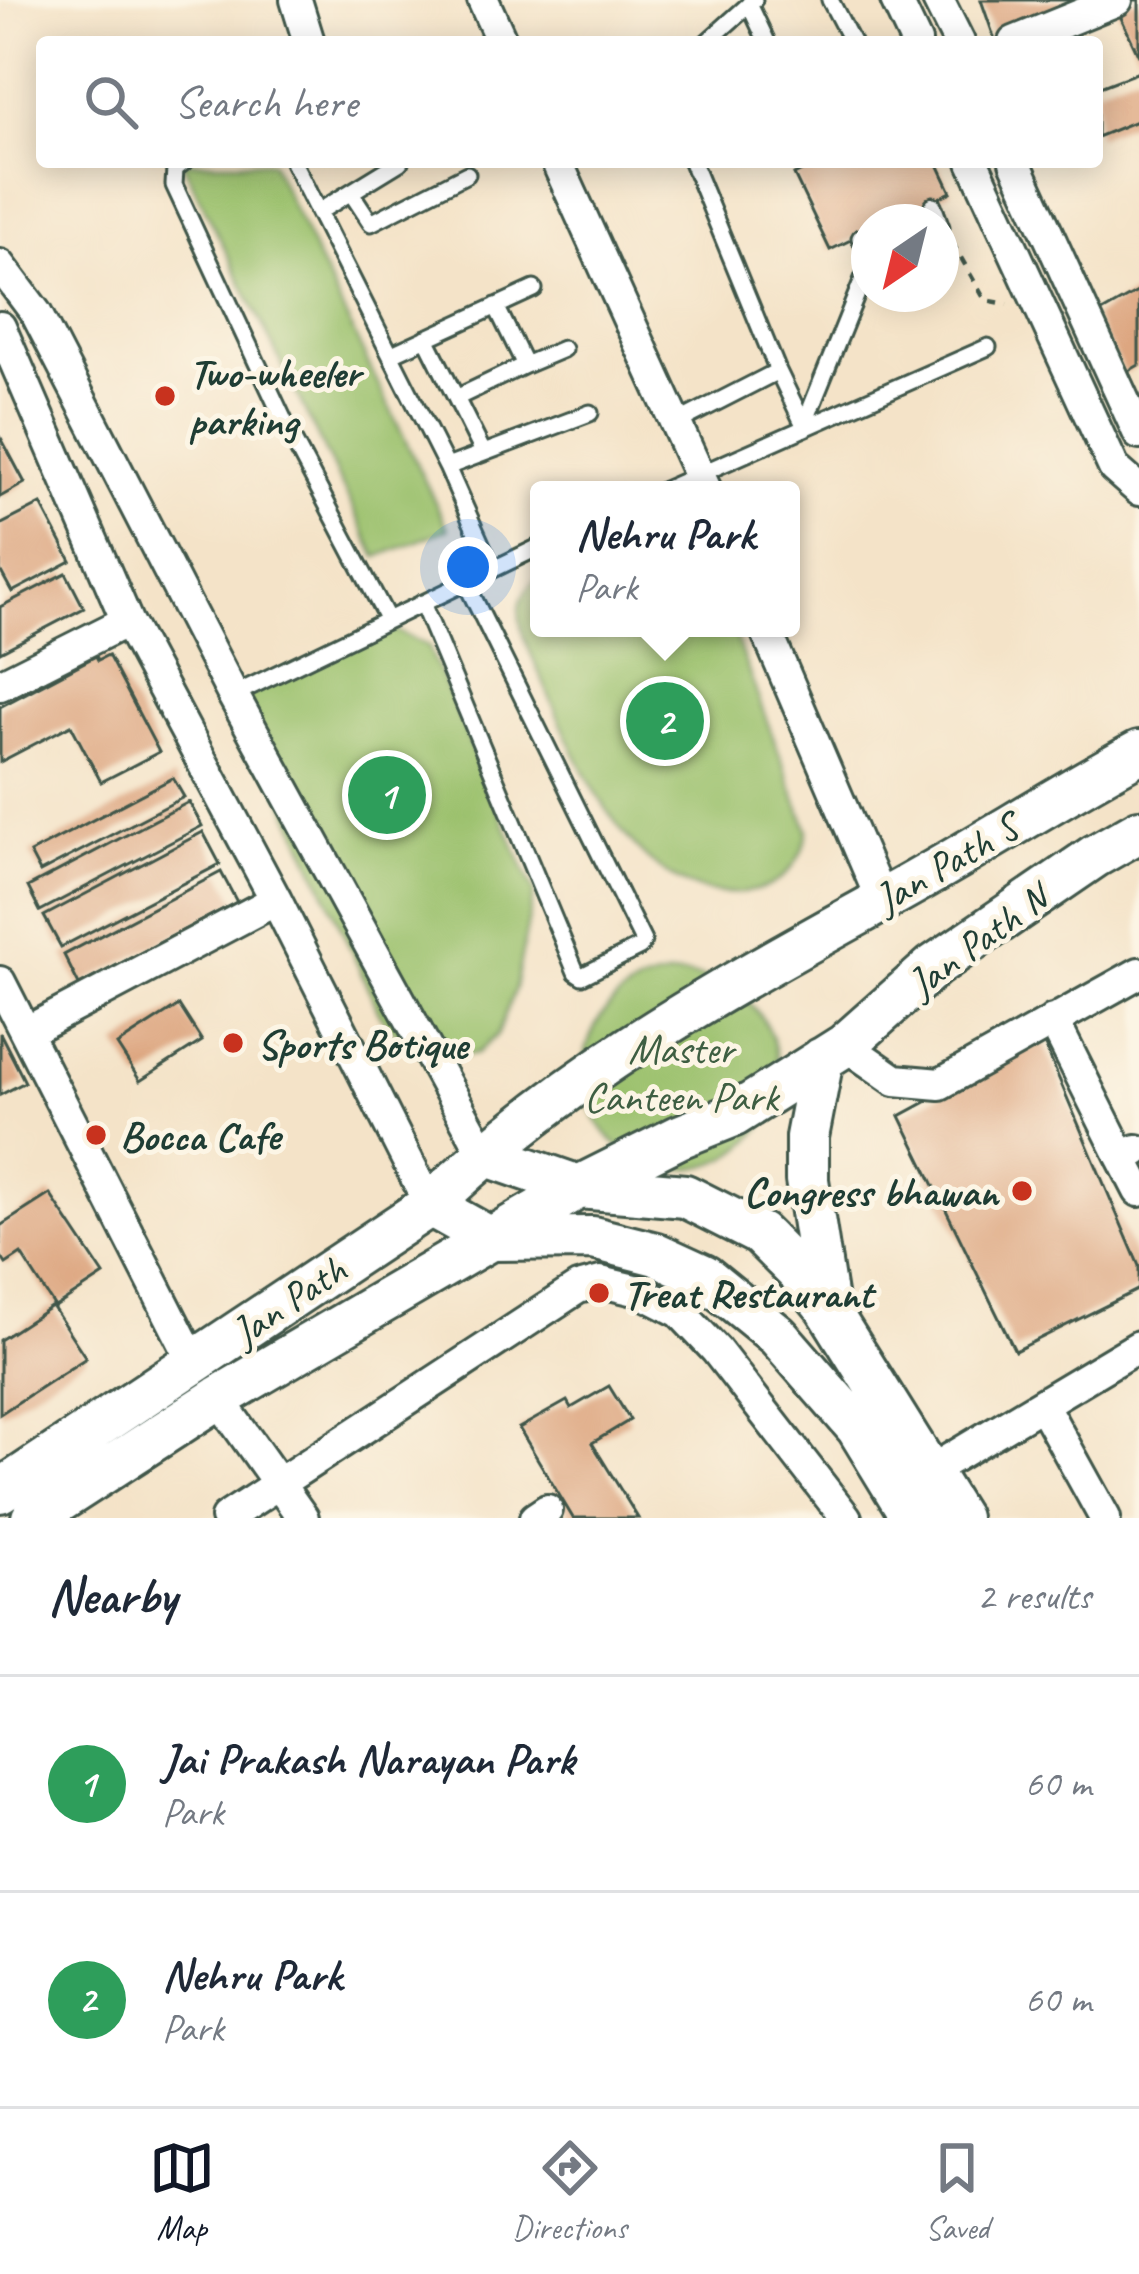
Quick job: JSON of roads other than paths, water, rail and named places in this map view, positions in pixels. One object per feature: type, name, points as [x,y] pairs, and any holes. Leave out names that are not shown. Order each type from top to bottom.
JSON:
[{"type":"main road","name":"Jan Path S","points":[[562,1091],[752,970],[882,901],[1139,752]]},
{"type":"main road","name":"Jan Path N","points":[[579,1187],[734,1115],[833,1052],[934,966],[1094,856],[1139,831]]},
{"type":"main road","points":[[827,1308],[807,1180],[807,1137],[833,1052]]},
{"type":"main road","name":"Jan Path","points":[[0,1491],[430,1205],[562,1091]]},
{"type":"main road","points":[[484,1154],[579,1187],[686,1196],[760,1234],[827,1308],[910,1476],[914,1518]]},
{"type":"main road","name":"Jan Path","points":[[33,1518],[218,1398],[579,1187]]},
{"type":"main road","points":[[430,1205],[491,1239],[593,1238],[656,1255],[704,1276],[778,1336],[858,1428],[958,1518]]},
{"type":"street","points":[[296,0],[307,36]]},
{"type":"street","points":[[483,0],[494,36]]},
{"type":"street","points":[[896,0],[913,36]]},
{"type":"street","points":[[938,0],[956,36]]},
{"type":"street","points":[[1029,36],[1117,0]]},
{"type":"street","points":[[560,168],[702,481]]},
{"type":"street","points":[[976,168],[1114,468],[1139,490]]},
{"type":"street","points":[[1018,168],[1139,434]]},
{"type":"street","points":[[0,265],[36,313],[233,694],[484,1154]]},
{"type":"street","points":[[0,327],[128,621],[430,1205]]},
{"type":"street","points":[[0,686],[128,621]]},
{"type":"street","points":[[769,637],[882,901]]},
{"type":"street","points":[[26,1032],[276,900]]},
{"type":"street","points":[[833,1052],[895,1081],[940,1084],[1139,973]]},
{"type":"street","points":[[0,982],[194,1363]]},
{"type":"street","points":[[1053,1020],[1131,1153],[1139,1191]]},
{"type":"street","points":[[226,1518],[578,1288],[601,1282],[639,1291],[680,1312],[716,1350],[841,1516],[1139,1346]]},
{"type":"street","points":[[218,1398],[303,1518]]},
{"type":"street","points":[[1042,1404],[1105,1518]]},
{"type":"lane","points":[[830,0],[850,36]]},
{"type":"lane","points":[[714,36],[751,2],[765,36]]},
{"type":"lane","points":[[176,168],[174,185],[293,440],[387,618]]},
{"type":"lane","points":[[296,168],[448,467],[491,568]]},
{"type":"lane","points":[[320,211],[388,168]]},
{"type":"lane","points":[[694,168],[803,425]]},
{"type":"lane","points":[[352,194],[371,223],[466,174]]},
{"type":"lane","points":[[392,354],[534,289]]},
{"type":"lane","points":[[496,306],[525,365]]},
{"type":"lane","points":[[803,425],[851,308]]},
{"type":"lane","points":[[426,338],[483,452]]},
{"type":"lane","points":[[704,481],[803,425],[988,347]]},
{"type":"lane","points":[[456,398],[562,349]]},
{"type":"lane","points":[[676,423],[778,371]]},
{"type":"lane","points":[[448,467],[590,413]]},
{"type":"lane","points":[[233,694],[530,551]]},
{"type":"lane","points":[[422,603],[576,972],[582,976],[640,947],[642,936],[465,580]]},
{"type":"place","name":"Two-wheeler parking","points":[[165,396]]},
{"type":"place","name":"Nehru Park","points":[[665,721]]},
{"type":"place","name":"Jai Prakash Narayan Park","points":[[387,795]]},
{"type":"place","name":"Sports Botique","points":[[233,1043]]},
{"type":"place","name":"Bocca Cafe","points":[[96,1135]]},
{"type":"place","name":"Congress bhawan","points":[[1022,1191]]},
{"type":"place","name":"Treat Restaurant","points":[[599,1293]]},
{"type":"park label","name":"Master Canteen Park","points":[[681,1072]]}]
